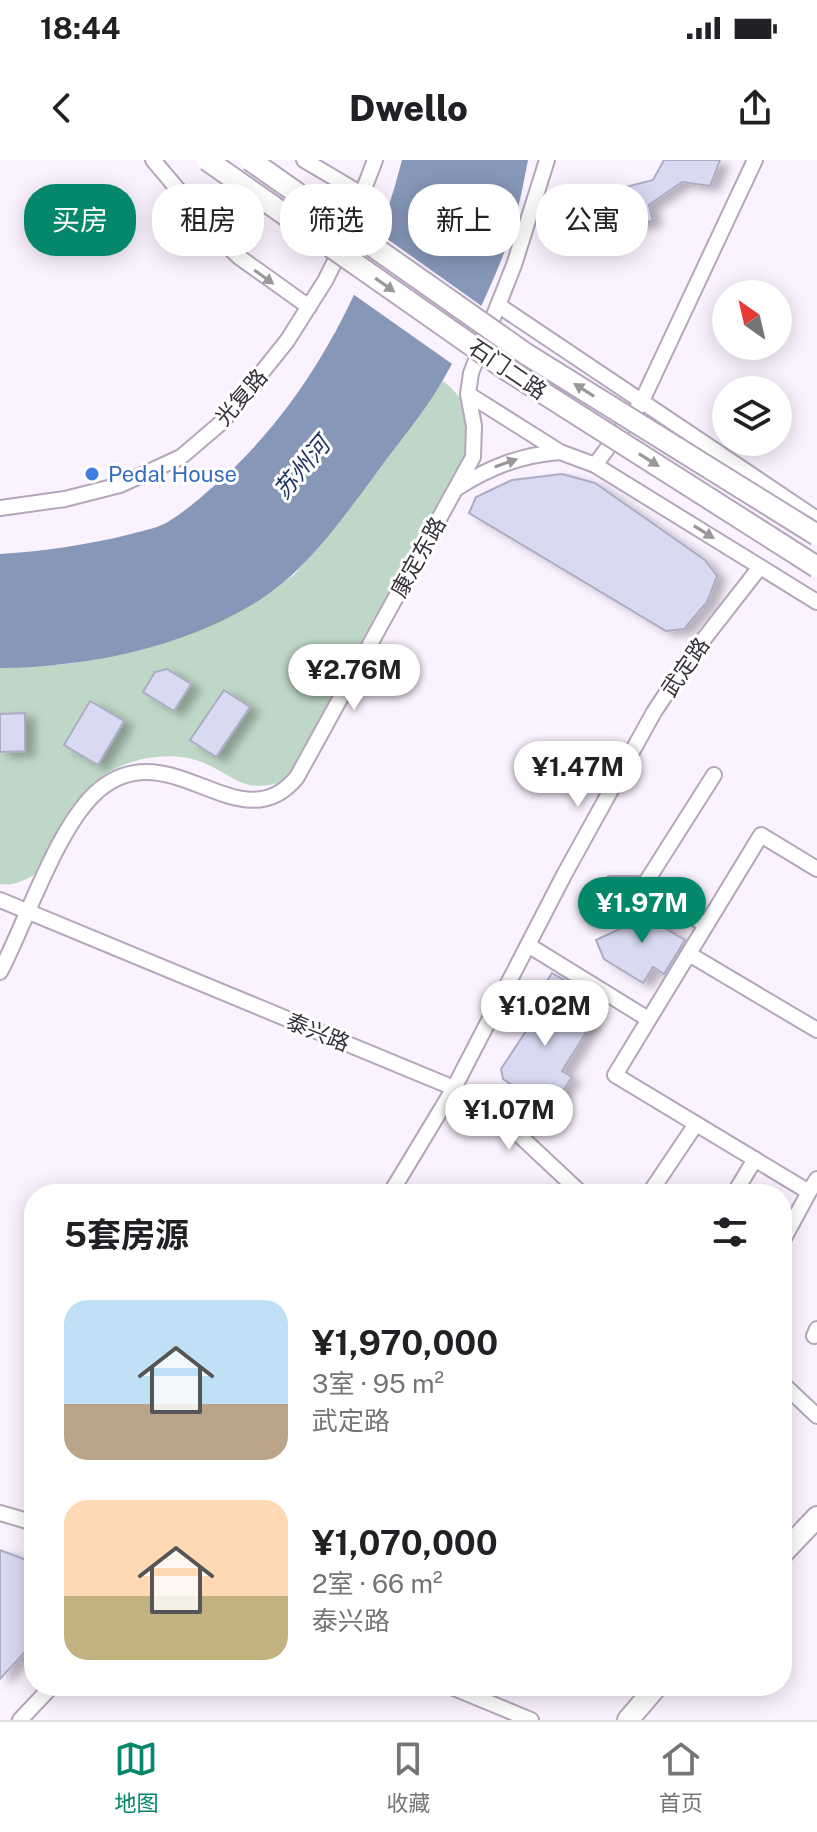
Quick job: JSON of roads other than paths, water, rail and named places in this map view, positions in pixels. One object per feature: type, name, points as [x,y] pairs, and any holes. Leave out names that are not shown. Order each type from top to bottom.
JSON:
[{"type":"main road","name":"石门二路","points":[[207,160],[504,368],[817,567]]},
{"type":"main road","name":"石门二路","points":[[250,160],[526,354],[817,535]]},
{"type":"main road","points":[[792,1543],[817,1517]]},
{"type":"main road","points":[[628,1720],[648,1696]]},
{"type":"street","points":[[153,160],[219,238],[258,273],[309,307]]},
{"type":"street","points":[[304,160],[344,184]]},
{"type":"street","name":"光复路","points":[[367,184],[375,160]]},
{"type":"street","name":"康定东路","points":[[0,972],[44,875],[83,807],[115,779],[135,772],[154,772],[253,802],[275,796],[287,789],[297,777],[473,457],[474,426],[468,394],[471,373],[528,224],[547,160]]},
{"type":"street","points":[[595,465],[641,403],[755,160]]},
{"type":"street","name":"光复路","points":[[0,508],[65,499],[120,485],[181,457],[231,412],[287,341],[337,256]]},
{"type":"street","points":[[498,305],[817,519]]},
{"type":"street","name":"石门二路","points":[[468,394],[560,452],[595,465],[817,602]]},
{"type":"street","name":"石门二路","points":[[457,488],[485,470],[510,460],[560,452]]},
{"type":"street","name":"武定路","points":[[396,1184],[454,1088],[660,702],[693,653],[760,567]]},
{"type":"street","points":[[643,887],[714,775]]},
{"type":"street","points":[[792,1224],[813,1186],[755,1159],[615,1075],[761,835],[817,869]]},
{"type":"street","points":[[593,914],[611,884],[637,884],[706,925]]},
{"type":"street","name":"泰兴路","points":[[0,900],[454,1088],[519,1135],[571,1184]]},
{"type":"street","points":[[528,945],[648,1019]]},
{"type":"street","points":[[689,954],[817,1030]]},
{"type":"street","points":[[656,1184],[696,1124]]},
{"type":"street","points":[[740,1184],[755,1159]]},
{"type":"street","points":[[792,1392],[817,1416]]},
{"type":"street","points":[[0,1513],[24,1520]]},
{"type":"street","points":[[20,1720],[43,1696]]},
{"type":"street","points":[[473,1696],[531,1720]]},
{"type":"water","name":"苏州河","points":[[402,160],[528,160],[520,199],[520,184],[408,184],[408,256],[502,256],[443,380],[427,406],[335,528],[278,587],[232,616],[201,630],[169,642],[102,658],[68,664],[0,668],[0,554],[83,544],[162,525],[214,486],[280,417],[307,378],[332,337],[370,256],[392,256],[392,195]]},
{"type":"place","name":"Pedal House","points":[[92,474]]}]
